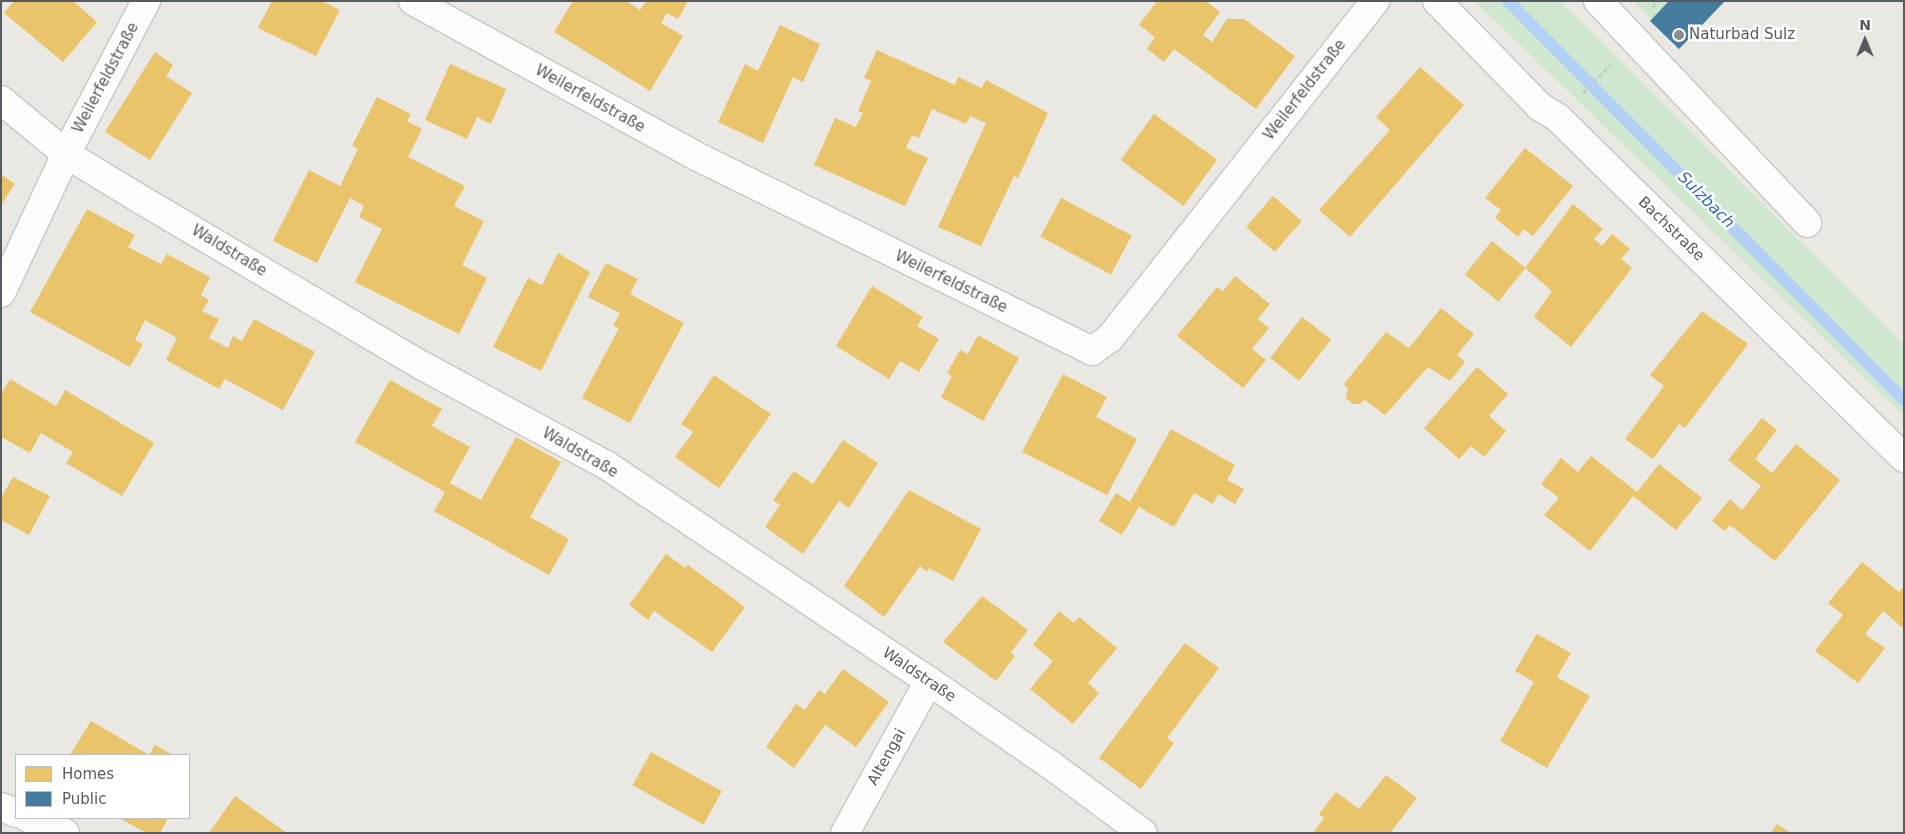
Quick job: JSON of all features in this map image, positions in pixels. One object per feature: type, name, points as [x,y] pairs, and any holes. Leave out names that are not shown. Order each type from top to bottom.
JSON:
[{"type":"street","name":"Weilerfeldstraße","points":[[1,293],[66,154],[146,1]]},
{"type":"street","name":"Weilerfeldstraße","points":[[413,1],[694,155],[1092,351],[1110,338],[1375,1]]},
{"type":"street","name":"Bachstraße","points":[[1437,1],[1540,107],[1558,118],[1904,458]]},
{"type":"street","points":[[1598,1],[1807,223]]},
{"type":"street","name":"Waldstraße","points":[[1,100],[66,154],[421,364],[606,466],[929,681],[1055,768],[1143,833]]},
{"type":"street","name":"Altengai","points":[[846,833],[929,681]]},
{"type":"street","points":[[1,807],[15,813]]},
{"type":"street","points":[[30,819],[65,833]]},
{"type":"path","points":[[1576,100],[1610,65]]},
{"type":"green space","points":[[1475,1],[1560,1],[1904,345],[1904,416]]},
{"type":"green space","name":"Naturbad Sulz","points":[[1634,1],[1725,1],[1679,49]]},
{"type":"building: Homes","points":[[14,1],[73,1],[97,22],[63,62],[4,13]]},
{"type":"building: Homes","points":[[272,1],[322,1],[340,10],[316,56],[258,28]]},
{"type":"building: Homes","points":[[573,1],[626,1],[640,10],[646,1],[688,1],[678,19],[667,13],[661,23],[683,36],[650,91],[554,32]]},
{"type":"building: Homes","points":[[1157,1],[1206,1],[1220,12],[1203,35],[1212,42],[1227,19],[1244,19],[1295,56],[1256,109],[1174,49],[1164,62],[1147,49],[1155,37],[1139,25]]},
{"type":"building: Homes","points":[[780,25],[820,44],[803,82],[793,77],[763,143],[718,122],[745,64],[758,71]]},
{"type":"building: Homes","points":[[877,50],[955,85],[958,77],[982,88],[986,80],[1048,113],[1018,178],[1014,176],[981,246],[938,227],[986,123],[970,116],[966,124],[932,109],[919,138],[912,135],[906,148],[928,158],[905,206],[814,165],[835,118],[856,127],[863,113],[858,111],[871,81],[864,78]]},
{"type":"building: Homes","points":[[155,52],[173,65],[166,76],[192,93],[150,160],[105,132]]},
{"type":"building: Homes","points":[[450,64],[506,89],[491,124],[477,117],[467,139],[425,120]]},
{"type":"building: Homes","points":[[1420,67],[1464,105],[1350,237],[1319,210],[1390,130],[1376,117]]},
{"type":"building: Homes","points":[[377,97],[411,114],[407,121],[422,129],[408,157],[465,186],[454,206],[484,221],[462,265],[487,278],[459,334],[355,282],[382,229],[359,217],[364,206],[350,198],[317,263],[273,241],[309,170],[340,186],[358,149],[352,146]]},
{"type":"building: Homes","points":[[1154,114],[1217,160],[1184,206],[1120,160]]},
{"type":"building: Homes","points":[[1525,148],[1573,186],[1533,236],[1524,229],[1518,237],[1495,218],[1501,210],[1485,198]]},
{"type":"building: Homes","points":[[1,174],[15,184],[1,205]]},
{"type":"building: Homes","points":[[1273,196],[1302,221],[1275,252],[1246,227]]},
{"type":"building: Homes","points":[[1061,198],[1132,236],[1111,274],[1040,237]]},
{"type":"building: Homes","points":[[1573,204],[1603,229],[1594,239],[1602,246],[1612,234],[1630,249],[1621,259],[1632,268],[1571,347],[1534,317],[1552,291],[1525,268]]},
{"type":"building: Homes","points":[[87,209],[135,235],[128,247],[161,264],[167,254],[210,277],[201,295],[209,300],[202,311],[219,319],[209,338],[228,348],[233,336],[242,341],[254,319],[315,352],[283,410],[225,379],[219,389],[166,360],[177,338],[145,320],[135,340],[143,344],[130,367],[30,312]]},
{"type":"building: Homes","points":[[1492,241],[1525,268],[1498,301],[1465,274]]},
{"type":"building: Homes","points":[[558,253],[590,272],[541,371],[493,347],[528,278],[542,285]]},
{"type":"building: Homes","points":[[606,263],[638,279],[630,294],[684,323],[630,423],[582,398],[619,328],[613,326],[620,313],[588,297]]},
{"type":"building: Homes","points":[[1235,276],[1270,304],[1258,319],[1269,328],[1252,349],[1266,360],[1243,388],[1177,336],[1217,287],[1223,291]]},
{"type":"building: Homes","points":[[872,286],[923,317],[917,326],[939,339],[919,372],[900,361],[889,379],[836,346]]},
{"type":"building: Homes","points":[[1441,308],[1474,334],[1457,355],[1465,362],[1450,381],[1428,367],[1385,415],[1365,400],[1359,404],[1353,404],[1346,398],[1348,389],[1344,384],[1386,332],[1409,348]]},
{"type":"building: Homes","points":[[1702,311],[1748,344],[1685,428],[1679,424],[1653,459],[1625,439],[1664,386],[1650,375]]},
{"type":"building: Homes","points":[[1302,317],[1331,340],[1299,381],[1270,358]]},
{"type":"building: Homes","points":[[978,335],[1019,358],[983,421],[941,397],[952,376],[947,373],[960,350],[968,354]]},
{"type":"building: Homes","points":[[1477,367],[1508,394],[1489,416],[1506,431],[1484,457],[1471,446],[1459,459],[1424,428]]},
{"type":"building: Homes","points":[[1063,374],[1107,397],[1096,417],[1137,439],[1107,495],[1022,452]]},
{"type":"building: Homes","points":[[714,375],[771,414],[719,488],[675,457],[693,432],[681,424]]},
{"type":"building: Homes","points":[[10,379],[56,406],[65,390],[154,443],[122,496],[66,463],[73,452],[41,433],[30,453],[1,437],[1,394]]},
{"type":"building: Homes","points":[[390,380],[442,409],[432,426],[470,447],[450,483],[481,500],[516,437],[561,462],[530,517],[569,539],[549,575],[434,511],[445,492],[355,442]]},
{"type":"building: Homes","points":[[1762,418],[1777,430],[1755,459],[1772,473],[1796,444],[1840,480],[1775,561],[1730,525],[1725,531],[1712,521],[1730,499],[1742,510],[1761,486],[1728,460]]},
{"type":"building: Homes","points":[[1171,429],[1235,465],[1227,480],[1244,489],[1235,504],[1218,494],[1213,504],[1194,493],[1174,527],[1139,507],[1122,535],[1099,521],[1116,493],[1130,502]]},
{"type":"building: Homes","points":[[843,440],[878,463],[849,508],[839,501],[803,554],[765,527],[780,505],[773,500],[794,471],[813,484]]},
{"type":"building: Homes","points":[[1591,456],[1637,492],[1659,464],[1702,498],[1676,530],[1633,496],[1590,551],[1544,515],[1559,498],[1541,484],[1561,458],[1578,472]]},
{"type":"building: Homes","points":[[13,477],[50,496],[29,535],[1,520],[1,498]]},
{"type":"building: Homes","points":[[909,490],[981,529],[953,581],[929,568],[927,572],[920,566],[884,617],[844,586]]},
{"type":"building: Homes","points":[[666,554],[685,568],[688,565],[745,607],[712,652],[654,611],[648,620],[629,605]]},
{"type":"building: Homes","points":[[1862,562],[1899,592],[1904,586],[1904,629],[1883,611],[1865,634],[1885,648],[1858,683],[1815,651],[1843,615],[1828,603]]},
{"type":"building: Homes","points":[[982,596],[1028,630],[1011,652],[1015,656],[996,681],[943,642]]},
{"type":"building: Homes","points":[[1059,611],[1074,623],[1079,617],[1117,648],[1088,683],[1099,693],[1073,724],[1030,689],[1053,661],[1033,645]]},
{"type":"building: Homes","points":[[1537,634],[1571,653],[1557,677],[1590,696],[1547,768],[1500,741],[1534,682],[1515,671]]},
{"type":"building: Homes","points":[[1185,643],[1219,668],[1167,738],[1174,743],[1141,789],[1099,758]]},
{"type":"building: Homes","points":[[843,669],[889,702],[856,747],[825,725],[794,768],[766,747],[796,704],[805,710],[819,690],[825,694]]},
{"type":"building: Homes","points":[[91,721],[147,754],[71,754]]},
{"type":"building: Homes","points":[[155,745],[171,754],[150,754]]},
{"type":"building: Homes","points":[[651,752],[722,791],[703,825],[633,785]]},
{"type":"building: Homes","points":[[1386,775],[1417,798],[1390,833],[1313,833],[1324,818],[1319,814],[1336,792],[1359,809]]},
{"type":"building: Homes","points":[[235,796],[287,833],[209,833]]},
{"type":"building: Homes","points":[[121,819],[167,819],[160,833],[147,833]]},
{"type":"building: Homes","points":[[1777,824],[1790,833],[1771,833]]},
{"type":"building: Public","name":"Naturbad Sulz","points":[[1669,1],[1725,1],[1679,49],[1650,21]]},
{"type":"waterway","name":"Sulzbach","points":[[1508,1],[1904,400]]},
{"type":"place","name":"Naturbad Sulz","points":[[1679,35]]}]
